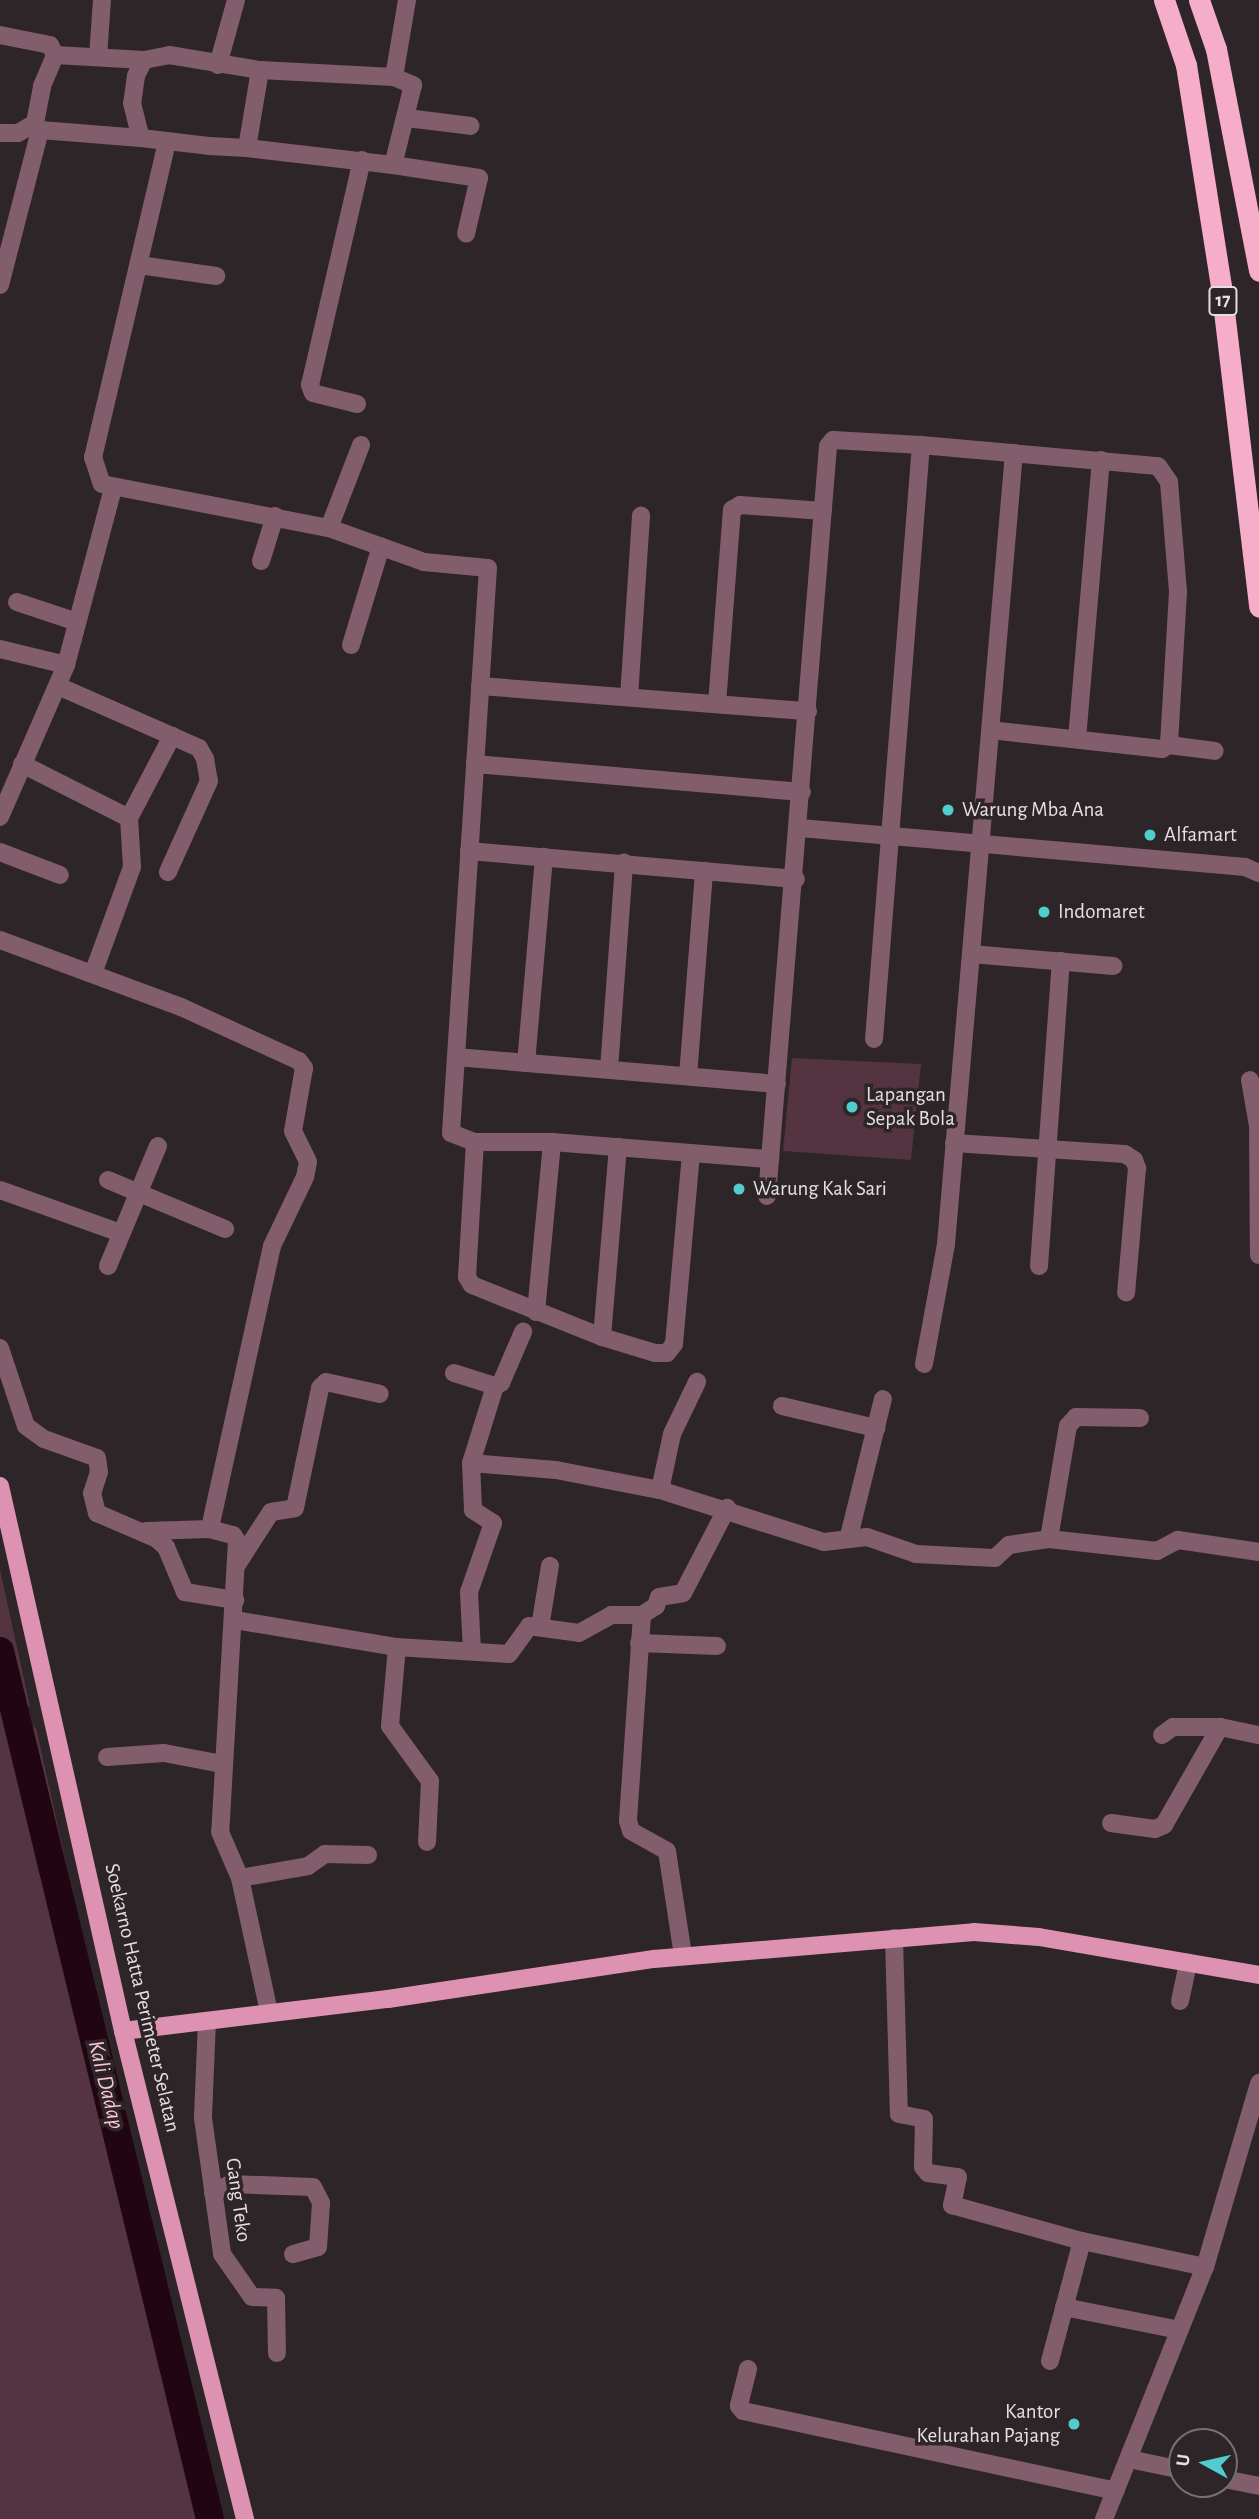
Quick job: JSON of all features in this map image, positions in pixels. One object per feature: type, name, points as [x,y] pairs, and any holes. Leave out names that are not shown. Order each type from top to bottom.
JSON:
[{"type":"highway","name":"17","points":[[1164,0],[1186,65],[1221,286],[1259,607]]},
{"type":"highway","name":"17","points":[[1199,0],[1216,49],[1259,271]]},
{"type":"main road","name":"Soekarno Hatta Perimeter Selatan","points":[[0,1486],[123,2031],[245,2519]]},
{"type":"main road","points":[[123,2031],[683,1956],[974,1931],[1039,1937],[1259,1975]]},
{"type":"street","points":[[98,57],[102,0]]},
{"type":"street","points":[[219,65],[236,0]]},
{"type":"street","points":[[394,77],[407,0]]},
{"type":"street","points":[[0,35],[50,45],[55,55],[42,86],[38,126],[0,285]]},
{"type":"street","points":[[55,55],[144,60],[169,55],[260,71],[394,77],[413,85],[407,118],[393,165]]},
{"type":"street","points":[[141,138],[132,103],[136,76],[144,60]]},
{"type":"street","points":[[247,148],[260,71]]},
{"type":"street","points":[[407,118],[471,126]]},
{"type":"street","points":[[0,132],[18,133],[38,126],[167,142],[362,160],[479,178],[466,234]]},
{"type":"street","points":[[167,142],[93,457],[102,484],[329,528],[424,562],[488,568],[451,1133],[475,1142],[552,1142],[770,1159]]},
{"type":"street","points":[[357,404],[313,393],[310,386],[362,160]]},
{"type":"street","points":[[139,265],[216,276]]},
{"type":"street","points":[[766,1196],[796,878],[830,442],[921,445],[1158,466],[1169,482],[1178,592],[1169,745]]},
{"type":"street","points":[[329,528],[361,445]]},
{"type":"street","points":[[874,1039],[921,445]]},
{"type":"street","points":[[925,1364],[946,1244],[1014,453]]},
{"type":"street","points":[[1077,739],[1101,460]]},
{"type":"street","points":[[0,817],[6,781],[22,764],[66,665],[113,488]]},
{"type":"street","points":[[717,704],[732,510],[740,505],[823,511]]},
{"type":"street","points":[[629,697],[641,515]]},
{"type":"street","points":[[261,561],[275,516]]},
{"type":"street","points":[[351,645],[381,546]]},
{"type":"street","points":[[17,602],[77,622]]},
{"type":"street","points":[[0,649],[66,665]]},
{"type":"street","points":[[58,686],[199,748],[209,769],[209,781],[167,872]]},
{"type":"street","points":[[481,686],[808,711]]},
{"type":"street","points":[[991,730],[1161,749],[1169,745],[1215,751]]},
{"type":"street","points":[[93,971],[130,878],[133,853],[129,818],[172,736]]},
{"type":"street","points":[[22,764],[129,818]]},
{"type":"street","points":[[475,764],[802,792]]},
{"type":"street","points":[[800,828],[1254,868]]},
{"type":"street","points":[[470,851],[796,878]]},
{"type":"street","points":[[0,852],[60,875]]},
{"type":"street","points":[[526,1063],[544,857]]},
{"type":"street","points":[[610,1069],[624,863]]},
{"type":"street","points":[[688,1076],[704,871]]},
{"type":"street","points":[[0,940],[93,971],[299,1060],[304,1068],[293,1131],[307,1162],[305,1177],[272,1246],[210,1529]]},
{"type":"street","points":[[971,954],[1113,966]]},
{"type":"street","points":[[1039,1266],[1061,961]]},
{"type":"street","points":[[456,1057],[777,1084]]},
{"type":"street","points":[[1250,1080],[1258,1126],[1259,1255]]},
{"type":"street","points":[[475,1142],[467,1277],[472,1285],[602,1337],[655,1353],[667,1353],[674,1344],[691,1154]]},
{"type":"street","points":[[536,1312],[552,1142]]},
{"type":"street","points":[[954,1143],[1125,1154],[1134,1160],[1137,1168],[1126,1293]]},
{"type":"street","points":[[108,1266],[158,1146]]},
{"type":"street","points":[[602,1337],[618,1147]]},
{"type":"street","points":[[108,1180],[225,1229]]},
{"type":"street","points":[[0,1190],[121,1233]]},
{"type":"street","points":[[472,1651],[469,1592],[493,1522],[473,1510],[471,1464],[495,1386],[506,1377],[523,1332]]},
{"type":"street","points":[[0,1348],[26,1426],[44,1438],[97,1458],[99,1472],[92,1493],[97,1513],[146,1531],[166,1547],[185,1592],[235,1600]]},
{"type":"street","points":[[454,1373],[495,1386]]},
{"type":"street","points":[[236,1566],[271,1512],[295,1508],[320,1388],[327,1382],[380,1394]]},
{"type":"street","points":[[660,1490],[672,1434],[697,1382]]},
{"type":"street","points":[[849,1536],[883,1399]]},
{"type":"street","points":[[782,1406],[876,1428]]},
{"type":"street","points":[[1049,1539],[1068,1426],[1076,1417],[1140,1418]]},
{"type":"street","points":[[471,1464],[556,1470],[660,1490],[727,1508],[824,1542],[849,1536],[867,1537],[916,1554],[975,1560],[1001,1557],[1009,1545],[1049,1539],[1157,1552],[1178,1540],[1259,1552]]},
{"type":"street","points":[[235,1620],[397,1647],[509,1654],[528,1626],[579,1633],[611,1615],[642,1615],[656,1606],[659,1597],[683,1592],[727,1508]]},
{"type":"street","points":[[146,1531],[210,1529],[233,1535],[236,1566],[235,1620],[220,1832],[240,1878],[269,2012]]},
{"type":"street","points":[[540,1627],[550,1566]]},
{"type":"street","points":[[642,1615],[628,1821],[631,1831],[667,1851],[683,1956]]},
{"type":"street","points":[[639,1643],[717,1646]]},
{"type":"street","points":[[397,1647],[390,1726],[430,1781],[427,1842]]},
{"type":"street","points":[[1162,1735],[1172,1727],[1220,1727],[1259,1735]]},
{"type":"street","points":[[1111,1823],[1155,1829],[1164,1825],[1220,1727]]},
{"type":"street","points":[[107,1756],[164,1753],[223,1764]]},
{"type":"street","points":[[240,1878],[308,1866],[325,1854],[368,1855]]},
{"type":"street","points":[[894,1938],[899,2115],[924,2119],[924,2171],[958,2177],[955,2207],[1082,2241],[1205,2267]]},
{"type":"street","points":[[1180,2001],[1188,1963]]},
{"type":"street","name":"Gang Teko","points":[[207,2021],[203,2118],[222,2254],[230,2270],[252,2297],[276,2298],[277,2353]]},
{"type":"street","points":[[1104,2519],[1205,2267],[1259,2083]]},
{"type":"street","points":[[213,2193],[230,2185],[313,2188],[321,2203],[318,2246],[293,2254]]},
{"type":"street","points":[[1050,2361],[1082,2241]]},
{"type":"street","points":[[1064,2307],[1179,2330]]},
{"type":"street","points":[[748,2369],[739,2406],[743,2411],[1116,2491]]},
{"type":"street","points":[[1129,2459],[1168,2467]]},
{"type":"street","points":[[1238,2482],[1259,2486]]},
{"type":"shaded area","name":"Lapangan Sepak Bola","points":[[792,1058],[921,1064],[911,1160],[783,1151]]},
{"type":"shaded area","points":[[0,1570],[30,1706],[22,1711],[25,1723],[36,1728],[106,2042],[224,2519],[0,2519]]},
{"type":"waterway","name":"Kali Dadap","points":[[0,1651],[210,2519]]},
{"type":"place","name":"Warung Mba Ana","points":[[948,810]]},
{"type":"place","name":"Alfamart","points":[[1150,835]]},
{"type":"place","name":"Indomaret","points":[[1044,912]]},
{"type":"place","name":"Lapangan Sepak Bola","points":[[852,1107]]},
{"type":"place","name":"Warung Kak Sari","points":[[739,1189]]},
{"type":"place","name":"Kantor Kelurahan Pajang","points":[[1074,2424]]}]
